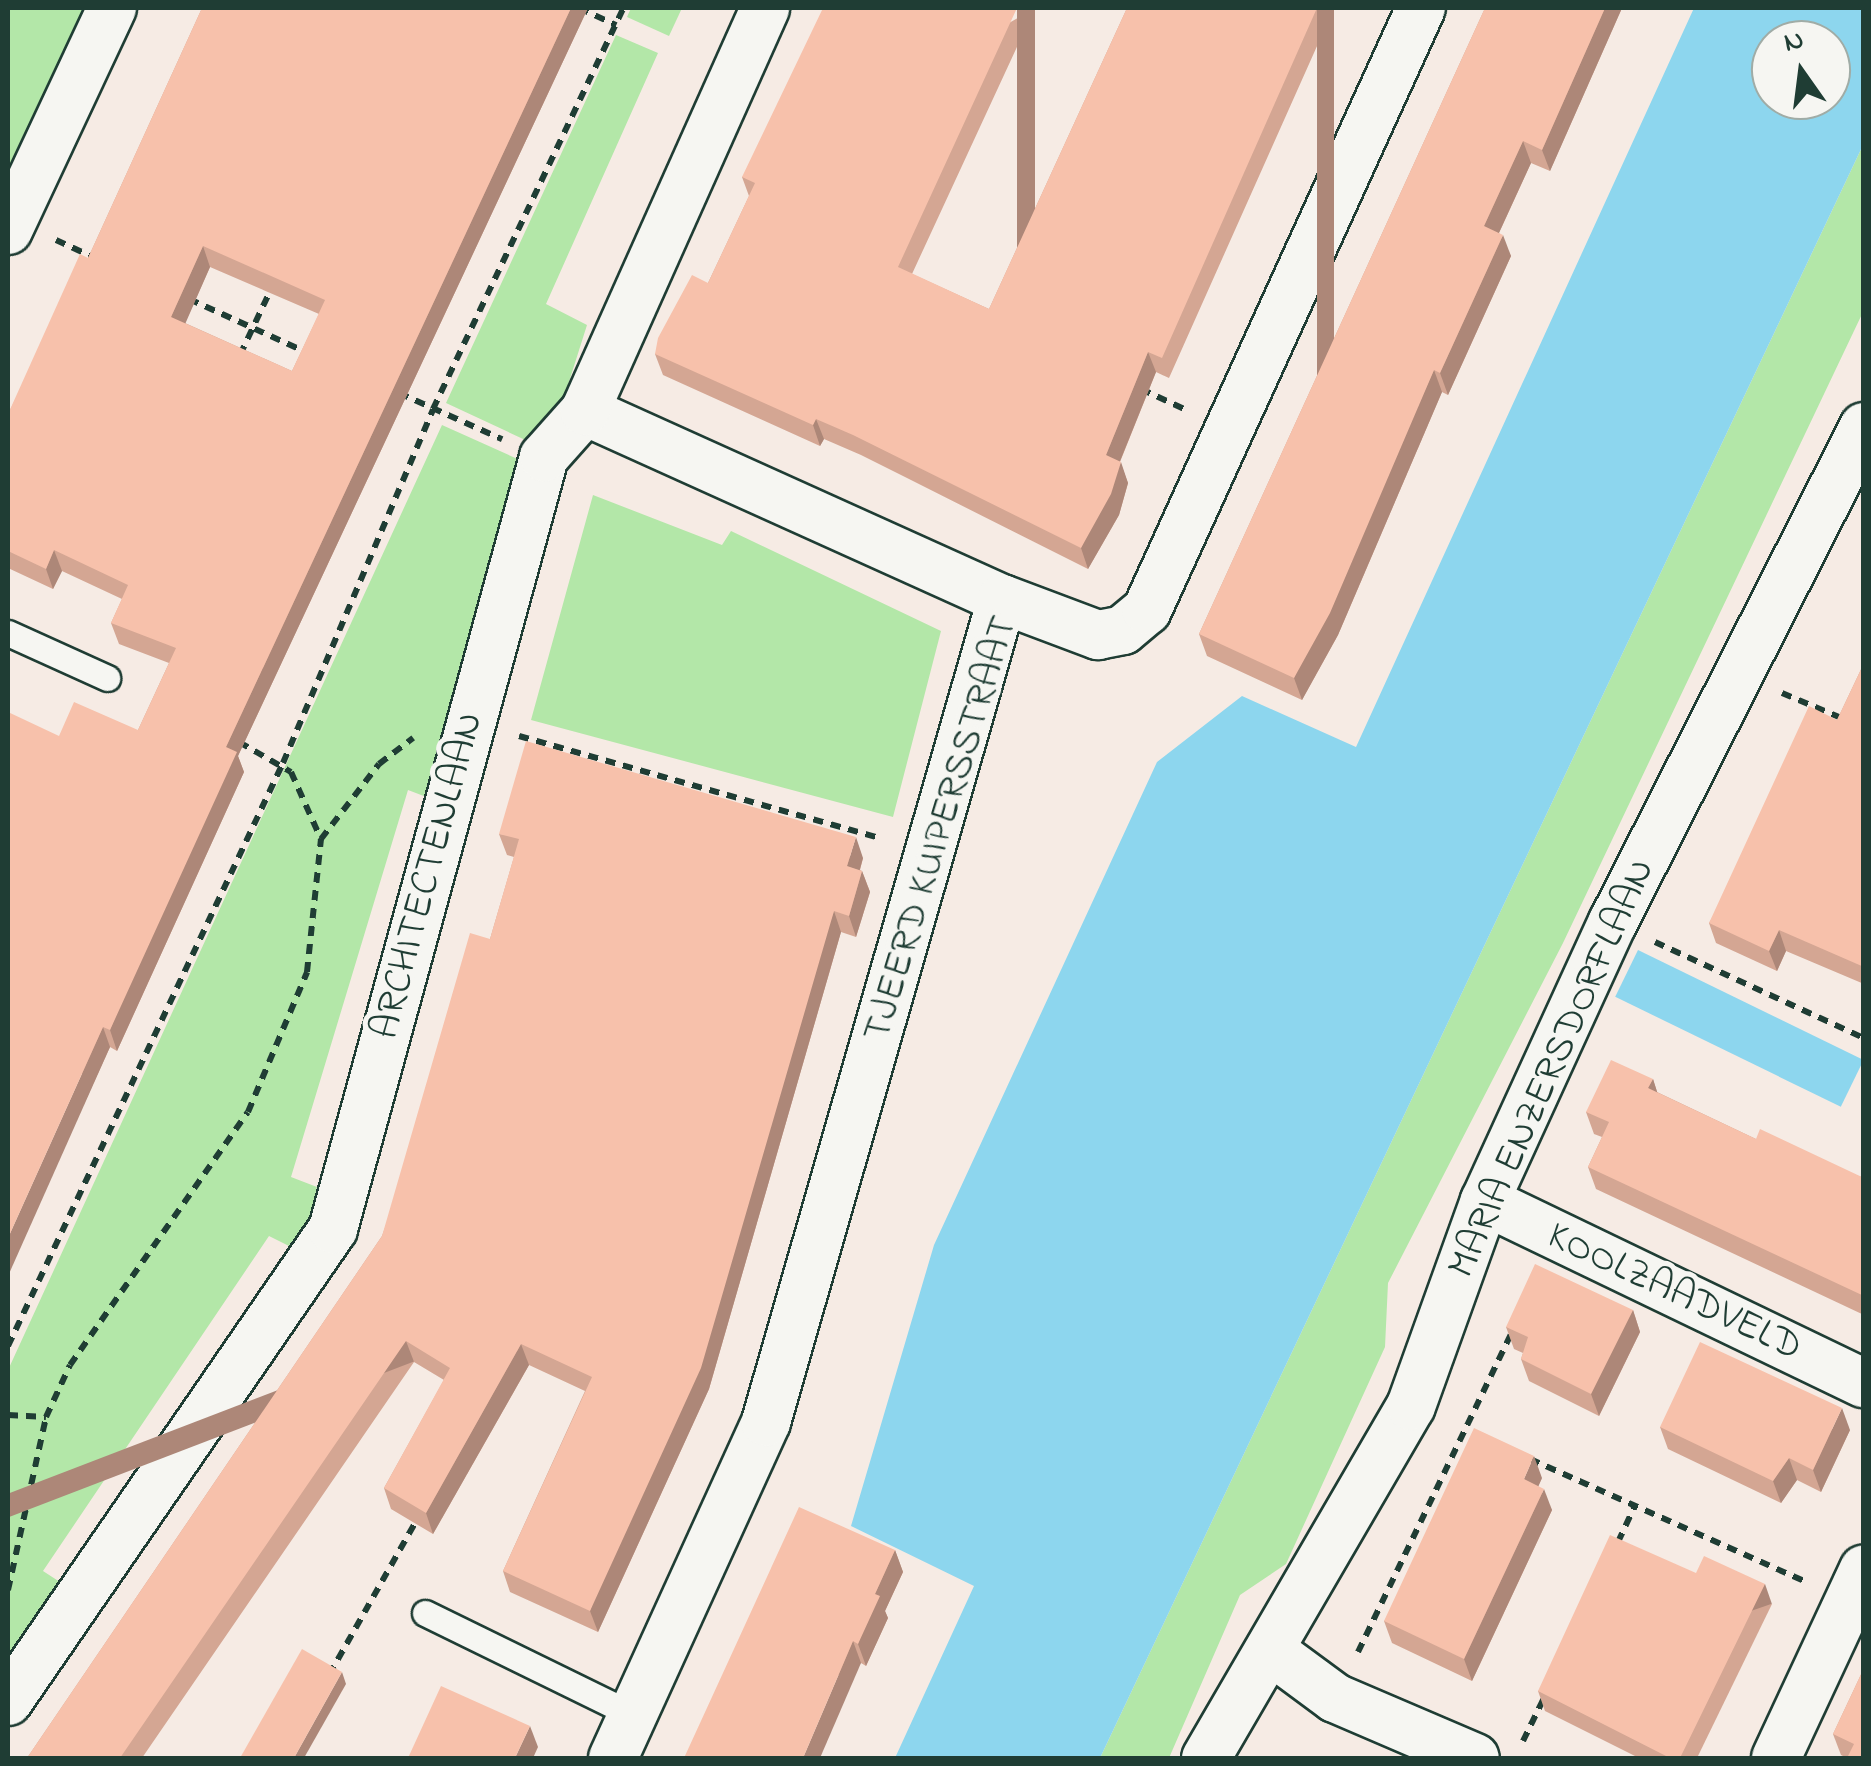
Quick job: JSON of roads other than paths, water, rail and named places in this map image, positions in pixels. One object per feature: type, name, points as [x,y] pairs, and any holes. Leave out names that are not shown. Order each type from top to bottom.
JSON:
[{"type":"street","points":[[10,226],[112,8]]},
{"type":"street","name":"ARCHITECTENLAAN","points":[[8,1701],[333,1229],[544,457],[585,411],[765,8]]},
{"type":"street","name":"TJEERD KUIPERSSTRAAT","points":[[613,1758],[766,1422],[933,854],[1002,600],[1098,635],[1124,630],[1147,610],[1420,8]]},
{"type":"street","points":[[585,411],[1002,600]]},
{"type":"street","name":"MARIA ENZERSDORFLAAN","points":[[1206,1758],[1410,1406],[1484,1201],[1613,922],[1743,676],[1864,427]]},
{"type":"street","name":"KOOLZAADVELD","points":[[1484,1201],[1864,1383]]},
{"type":"street","points":[[1776,1758],[1856,1585]]},
{"type":"street","points":[[1270,1650],[1335,1698],[1475,1758]]},
{"type":"lane","points":[[8,633],[107,678]]},
{"type":"lane","points":[[425,1613],[633,1715]]},
{"type":"water","points":[[1694,8],[1863,8],[1863,145],[1100,1758],[895,1758],[974,1586],[851,1526],[934,1245],[1157,762],[1242,696],[1356,747]]},
{"type":"water","points":[[1638,950],[1864,1060],[1841,1107],[1615,997]]}]
